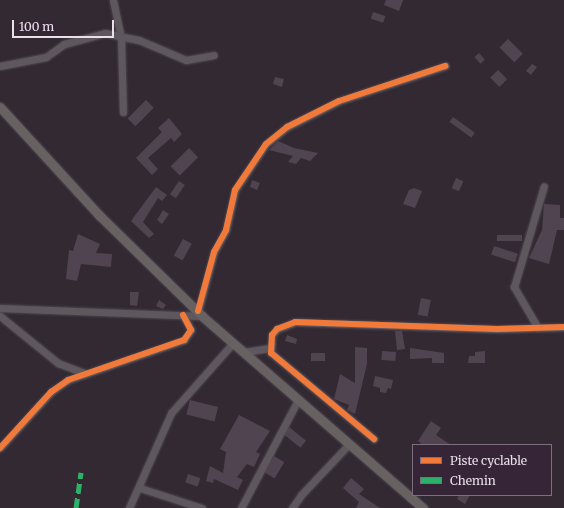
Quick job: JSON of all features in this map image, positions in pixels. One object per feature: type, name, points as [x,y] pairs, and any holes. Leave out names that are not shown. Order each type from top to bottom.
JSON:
[{"type":"main road","points":[[0,107],[99,215],[200,314],[423,508]]},
{"type":"street","points":[[113,0],[121,37],[123,112]]},
{"type":"street","points":[[0,66],[46,57],[64,44],[105,33],[139,40],[186,60],[214,55]]},
{"type":"street","points":[[0,308],[183,315],[200,314],[214,252],[226,230],[235,190],[266,144],[287,127],[339,101],[445,66]]},
{"type":"street","points":[[538,328],[514,287],[544,186]]},
{"type":"street","points":[[0,448],[51,392],[86,373],[184,340],[191,330],[183,315]]},
{"type":"street","points":[[0,316],[58,363],[86,373]]},
{"type":"street","points":[[374,439],[275,357],[270,348],[277,329],[295,322],[538,328],[564,327]]},
{"type":"street","points":[[129,508],[140,488],[171,413],[233,343]]},
{"type":"street","points":[[244,352],[270,348]]},
{"type":"street","points":[[240,508],[298,400]]},
{"type":"street","points":[[292,508],[301,494],[349,444]]},
{"type":"street","points":[[140,488],[202,508]]},
{"type":"building","points":[[386,0],[403,0],[399,11],[384,5]]},
{"type":"building","points":[[373,12],[385,16],[383,23],[371,19]]},
{"type":"building","points":[[508,39],[523,54],[514,62],[500,47]]},
{"type":"building","points":[[479,53],[485,60],[480,64],[474,57]]},
{"type":"building","points":[[532,64],[537,67],[531,75],[526,71]]},
{"type":"building","points":[[498,70],[507,79],[499,87],[490,78]]},
{"type":"building","points":[[275,77],[284,79],[282,87],[273,84]]},
{"type":"building","points":[[146,100],[154,108],[135,126],[128,118]]},
{"type":"building","points":[[453,117],[475,133],[471,138],[449,122]]},
{"type":"building","points":[[169,118],[182,134],[174,142],[171,138],[148,158],[158,169],[152,175],[136,158],[162,132],[158,128]]},
{"type":"building","points":[[278,141],[294,148],[318,153],[310,161],[301,158],[296,164],[288,162],[293,156],[269,150]]},
{"type":"building","points":[[189,148],[198,157],[180,176],[171,166]]},
{"type":"building","points":[[456,178],[463,181],[459,191],[452,188]]},
{"type":"building","points":[[252,180],[260,183],[257,190],[250,187]]},
{"type":"building","points":[[179,181],[185,185],[176,198],[170,194]]},
{"type":"building","points":[[156,187],[167,195],[162,201],[158,198],[143,222],[154,234],[149,238],[131,221]]},
{"type":"building","points":[[414,188],[422,191],[415,208],[403,204],[409,190]]},
{"type":"building","points":[[544,204],[560,205],[560,218],[564,218],[564,230],[557,230],[549,264],[529,258],[542,230]]},
{"type":"building","points":[[163,210],[169,214],[162,224],[157,220]]},
{"type":"building","points":[[78,234],[100,244],[96,253],[112,254],[111,267],[81,264],[77,281],[66,279],[69,250],[73,251]]},
{"type":"building","points":[[497,235],[522,235],[522,241],[497,241]]},
{"type":"building","points":[[183,239],[192,244],[183,260],[174,256]]},
{"type":"building","points":[[494,246],[518,254],[515,262],[491,255]]},
{"type":"building","points":[[130,292],[139,292],[137,306],[130,305]]},
{"type":"building","points":[[421,298],[431,300],[428,317],[418,315]]},
{"type":"building","points":[[159,300],[166,305],[163,309],[156,306]]},
{"type":"building","points":[[395,331],[402,331],[405,349],[397,350]]},
{"type":"building","points":[[287,335],[297,339],[296,344],[285,341]]},
{"type":"building","points":[[355,347],[367,348],[367,364],[355,414],[347,410],[349,405],[334,399],[340,374],[355,383]]},
{"type":"building","points":[[410,348],[444,353],[444,363],[432,363],[432,358],[410,359]]},
{"type":"building","points":[[382,351],[396,352],[395,361],[381,360]]},
{"type":"building","points":[[485,351],[485,363],[468,363],[469,356],[475,356],[475,352]]},
{"type":"building","points":[[311,353],[325,353],[325,361],[311,361]]},
{"type":"building","points":[[375,376],[393,380],[391,389],[388,388],[386,393],[380,392],[380,388],[373,386]]},
{"type":"building","points":[[190,400],[218,407],[215,422],[186,415]]},
{"type":"building","points":[[239,415],[270,431],[256,452],[260,454],[254,467],[247,464],[237,477],[243,480],[238,490],[214,479],[213,483],[206,481],[210,466],[223,473],[226,452],[220,449]]},
{"type":"building","points":[[431,421],[441,428],[436,435],[450,444],[422,444],[418,441]]},
{"type":"building","points":[[289,427],[306,441],[300,448],[283,434]]},
{"type":"building","points":[[274,456],[284,462],[275,478],[264,472]]},
{"type":"building","points":[[188,474],[200,478],[198,487],[185,483]]},
{"type":"building","points":[[351,478],[364,489],[359,494],[380,508],[356,508],[359,502],[343,488]]},
{"type":"building","points":[[458,496],[469,496],[465,504],[457,499]]},
{"type":"marked path","points":[[76,508],[81,472]]},
{"type":"cycle path","points":[[198,311],[214,252],[226,230],[235,190],[266,144],[287,127],[339,101],[445,66]]},
{"type":"cycle path","points":[[0,448],[51,392],[68,380],[184,340],[191,330],[183,315]]},
{"type":"cycle path","points":[[374,439],[271,353],[272,335],[277,329],[295,322],[497,329],[564,327]]}]
